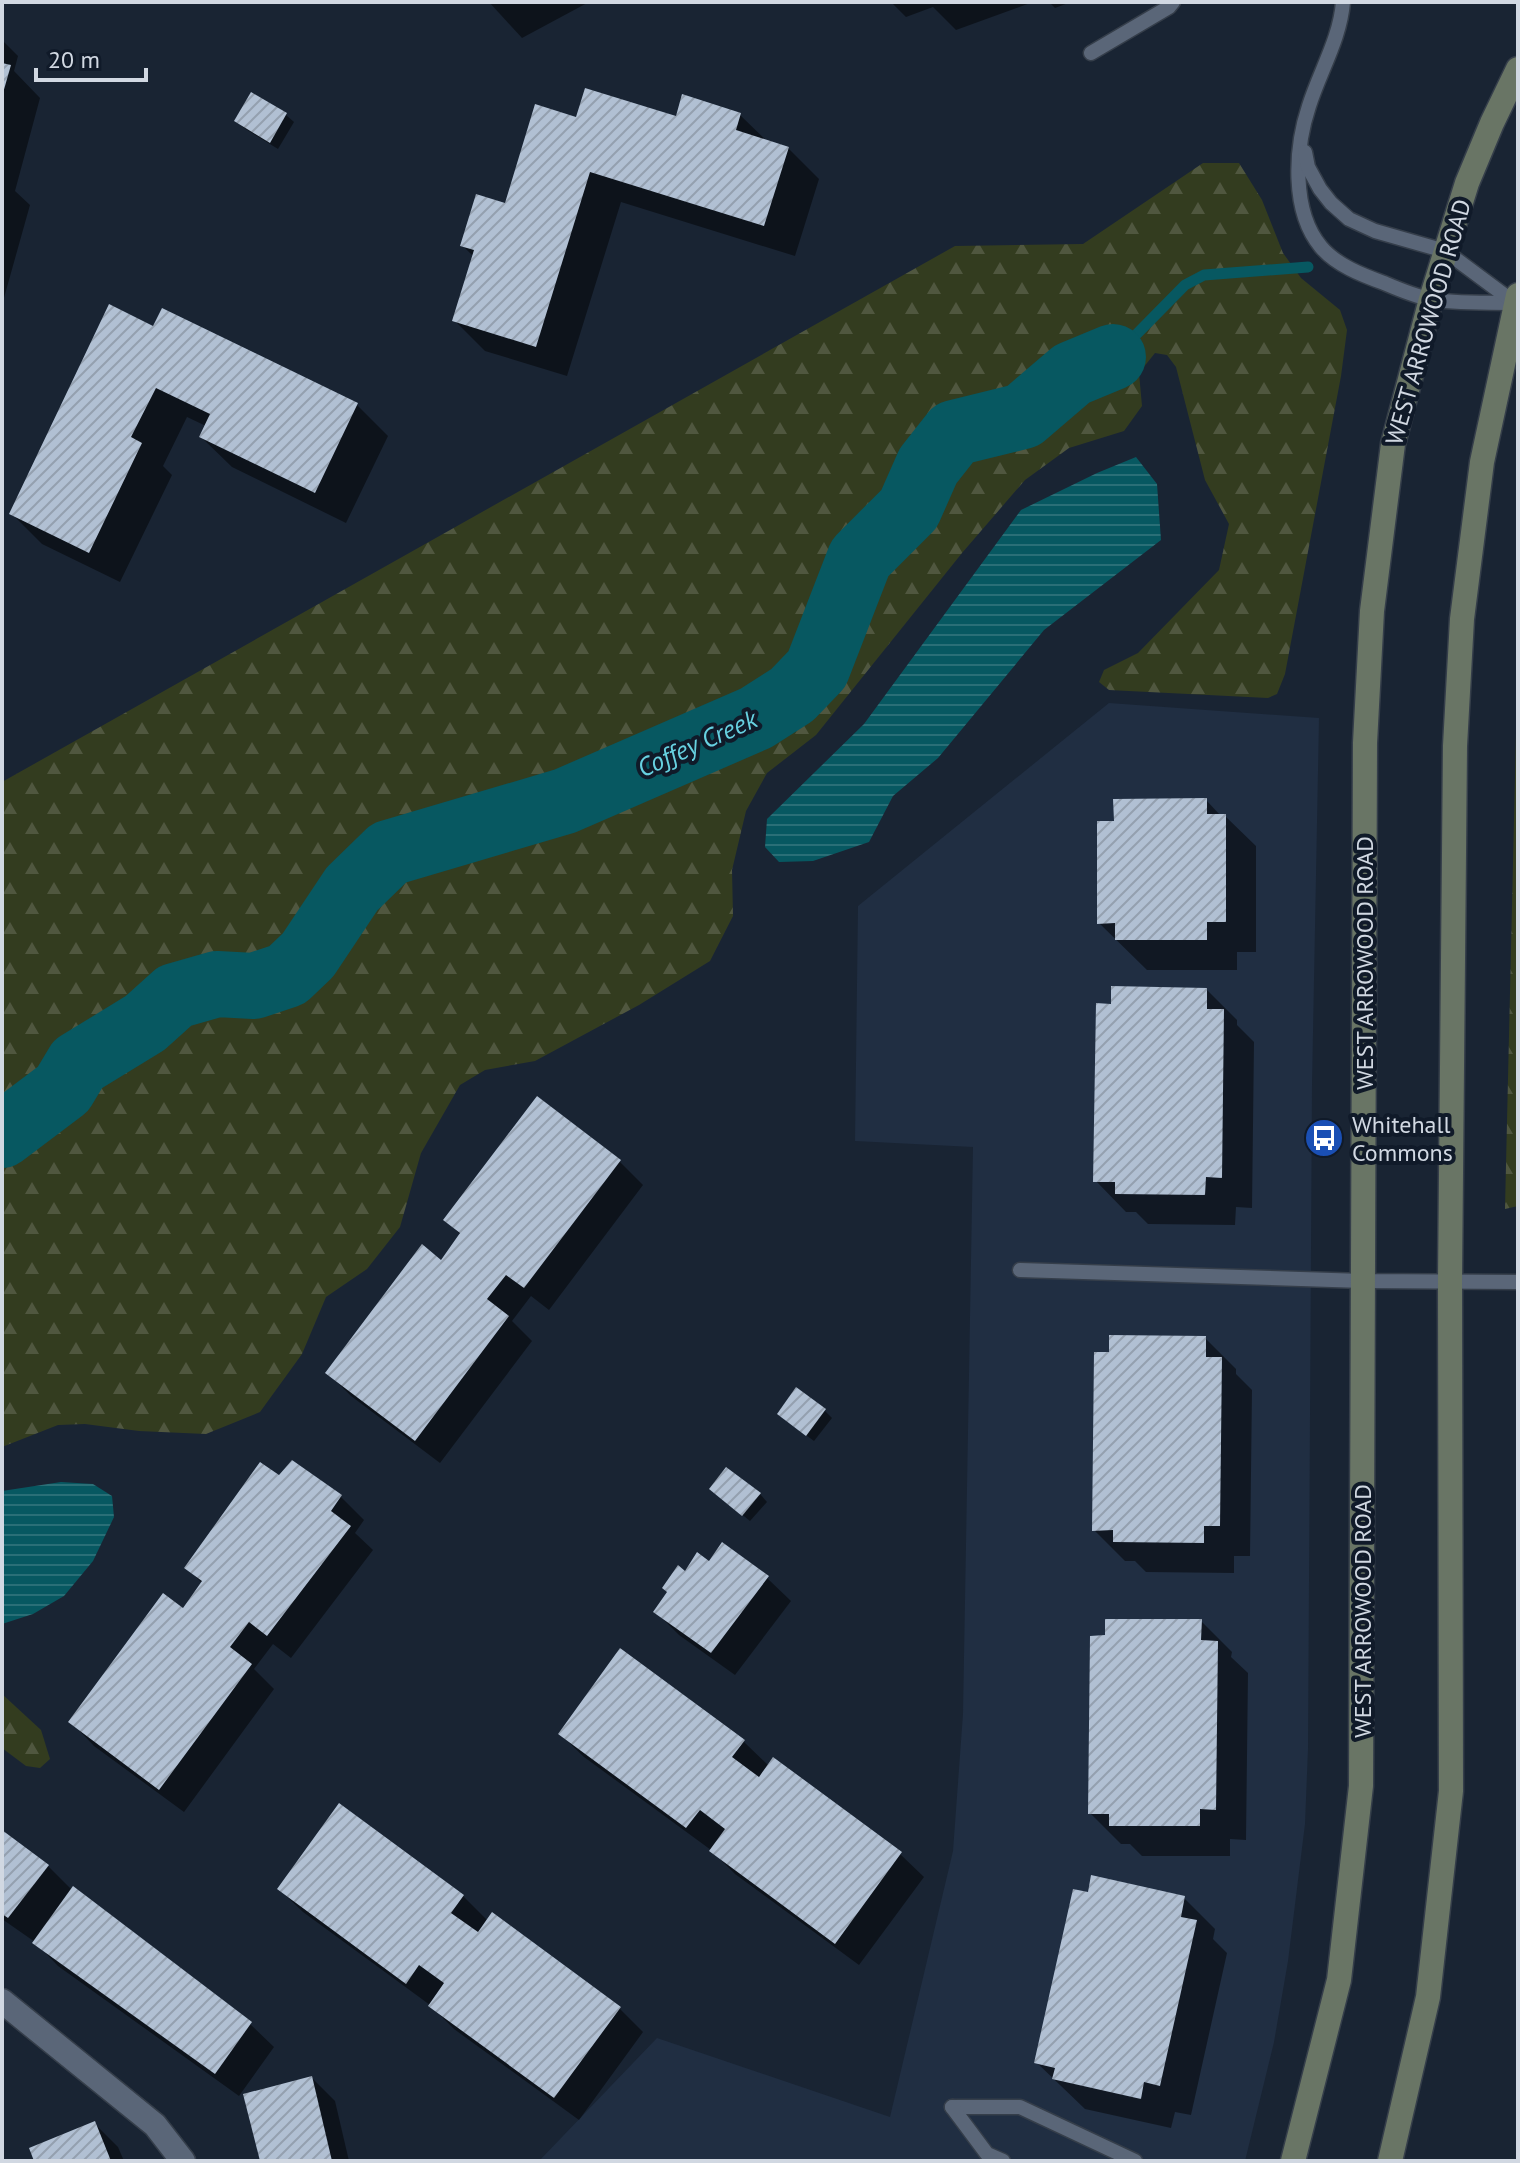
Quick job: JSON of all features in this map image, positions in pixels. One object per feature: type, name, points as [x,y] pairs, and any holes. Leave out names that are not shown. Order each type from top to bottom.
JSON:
[{"type":"main road","name":"WEST ARROWOOD ROAD","points":[[1293,2161],[1339,1980],[1361,1786],[1365,743],[1372,611],[1393,444],[1431,299],[1467,183],[1518,69]]},
{"type":"main road","points":[[1390,2161],[1428,1997],[1451,1791],[1450,1281],[1455,746],[1462,619],[1482,462],[1517,299]]},
{"type":"street","points":[[3,2003],[155,2125],[183,2161]]},
{"type":"lane","points":[[1091,53],[1173,2]]},
{"type":"lane","points":[[1343,2],[1341,22],[1308,108],[1302,139],[1300,202],[1308,226],[1322,248],[1350,269],[1386,284],[1431,299],[1517,299]]},
{"type":"lane","points":[[1302,139],[1308,167],[1320,189],[1349,219],[1375,231],[1445,251],[1517,299]]},
{"type":"lane","points":[[1020,1270],[1363,1281],[1518,1282]]},
{"type":"lane","points":[[1003,2161],[987,2154],[952,2107],[1020,2107],[1135,2161]]},
{"type":"shaded area","points":[[1136,457],[1157,484],[1161,540],[1044,630],[938,758],[893,796],[869,842],[813,861],[779,862],[765,847],[767,819],[864,724],[1021,510]]},
{"type":"shaded area","points":[[1109,703],[1319,718],[1305,1824],[1288,1961],[1274,2042],[1245,2161],[539,2161],[657,2038],[890,2117],[953,1851],[963,1714],[973,1147],[855,1141],[858,906]]},
{"type":"shaded area","points":[[61,1482],[93,1484],[112,1496],[114,1517],[93,1561],[64,1596],[33,1614],[2,1624],[2,1491]]},
{"type":"green space","points":[[1203,163],[1239,163],[1262,200],[1283,253],[1301,278],[1340,310],[1347,330],[1285,674],[1277,694],[1268,698],[1109,690],[1099,682],[1104,670],[1138,653],[1219,570],[1229,524],[1205,480],[1176,367],[1167,355],[1155,353],[1139,373],[1142,406],[1124,431],[1069,448],[1025,480],[962,553],[816,735],[767,773],[746,811],[732,870],[733,916],[710,961],[639,1005],[535,1061],[485,1070],[460,1085],[421,1153],[400,1227],[367,1269],[326,1297],[302,1354],[260,1412],[206,1434],[139,1431],[85,1424],[58,1425],[2,1447],[2,782],[955,246],[1083,244]]},
{"type":"green space","points":[[1518,647],[1518,1206],[1505,1209]]},
{"type":"green space","points":[[2,1694],[41,1730],[50,1759],[40,1768],[26,1766],[2,1748]]},
{"type":"building","points":[[2,63],[11,65],[3,93],[2,93]]},
{"type":"building","points":[[585,88],[676,116],[682,94],[741,113],[736,130],[789,147],[764,226],[590,172],[536,347],[452,321],[474,250],[460,246],[476,194],[505,203],[535,104],[576,117]]},
{"type":"building","points":[[251,92],[287,113],[270,143],[234,121]]},
{"type":"building","points":[[109,304],[153,326],[162,308],[358,403],[315,493],[199,437],[210,414],[156,388],[131,437],[142,443],[89,553],[9,514]]},
{"type":"building","points":[[1207,798],[1207,814],[1226,814],[1226,922],[1207,922],[1207,940],[1115,940],[1115,923],[1097,924],[1097,821],[1114,821],[1113,799]]},
{"type":"building","points":[[1111,986],[1207,988],[1207,1009],[1224,1009],[1222,1178],[1206,1177],[1205,1195],[1115,1194],[1115,1182],[1093,1182],[1096,1003],[1111,1004]]},
{"type":"building","points":[[537,1096],[621,1160],[524,1288],[506,1275],[487,1299],[509,1316],[415,1441],[325,1373],[422,1244],[441,1260],[460,1233],[443,1220]]},
{"type":"building","points":[[1109,1335],[1206,1336],[1206,1357],[1222,1357],[1220,1526],[1204,1526],[1204,1543],[1113,1542],[1113,1530],[1092,1531],[1094,1352],[1109,1352]]},
{"type":"building","points":[[796,1387],[826,1409],[806,1436],[777,1414]]},
{"type":"building","points":[[292,1460],[342,1495],[331,1511],[351,1526],[267,1636],[249,1622],[230,1647],[252,1664],[159,1790],[68,1722],[163,1593],[183,1608],[202,1581],[184,1568],[260,1462],[279,1475]]},
{"type":"building","points":[[726,1467],[761,1493],[742,1516],[709,1489]]},
{"type":"building","points":[[722,1542],[769,1576],[711,1653],[653,1612],[667,1592],[662,1588],[678,1565],[685,1571],[697,1552],[709,1561]]},
{"type":"building","points":[[1105,1619],[1202,1619],[1201,1640],[1218,1641],[1216,1810],[1200,1809],[1200,1826],[1109,1826],[1109,1814],[1088,1814],[1090,1636],[1105,1635]]},
{"type":"building","points":[[620,1648],[745,1740],[732,1757],[759,1777],[773,1757],[902,1852],[835,1944],[709,1851],[725,1829],[700,1810],[686,1828],[558,1734]]},
{"type":"building","points":[[339,1803],[464,1895],[451,1913],[478,1932],[492,1912],[621,2007],[554,2098],[428,2006],[444,1983],[419,1965],[406,1984],[277,1889]]},
{"type":"building","points":[[2,1830],[49,1865],[8,1918],[2,1914]]},
{"type":"building","points":[[1091,1875],[1185,1896],[1181,1917],[1197,1920],[1160,2086],[1144,2082],[1141,2099],[1052,2079],[1055,2068],[1034,2063],[1073,1889],[1088,1892]]},
{"type":"building","points":[[73,1886],[252,2022],[215,2074],[32,1943]]},
{"type":"building","points":[[312,2076],[332,2161],[260,2161],[243,2094]]},
{"type":"building","points":[[95,2121],[111,2161],[34,2161],[29,2148]]},
{"type":"waterway","name":"Coffey Creek","points":[[1113,357],[1185,285],[1204,275],[1308,267]]},
{"type":"waterway","name":"Coffey Creek","points":[[2,1135],[63,1089],[78,1064],[145,1023],[175,996],[217,984],[254,986],[287,975],[308,955],[352,889],[389,853],[565,801],[756,718],[792,695],[817,669],[860,558],[909,509],[928,466],[954,433],[1023,416],[1072,374],[1113,357]]},
{"type":"place","name":"Whitehall Commons","points":[[1324,1138]]}]
